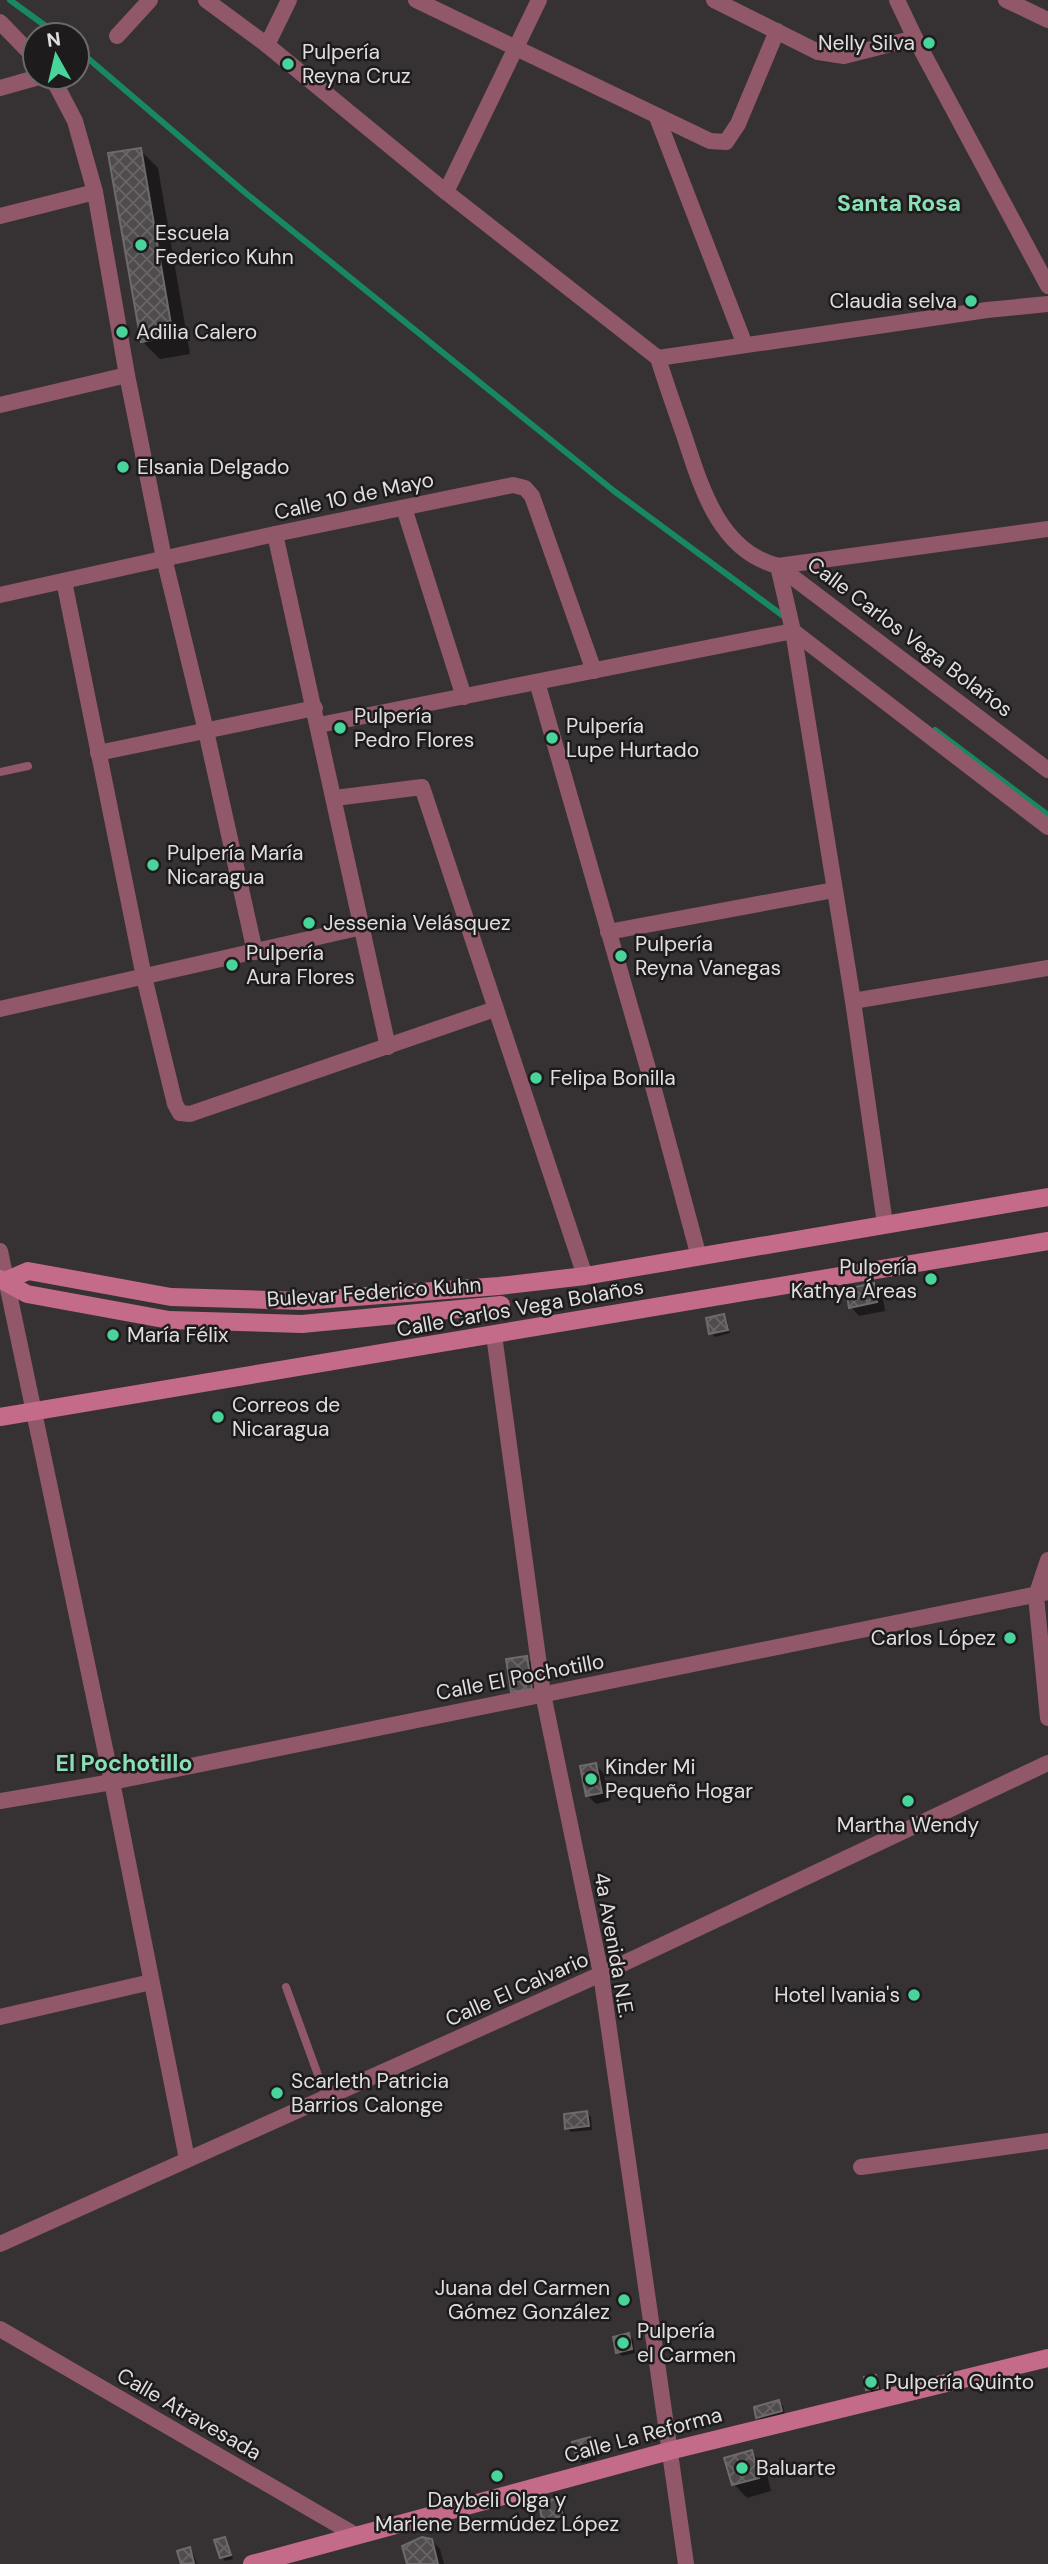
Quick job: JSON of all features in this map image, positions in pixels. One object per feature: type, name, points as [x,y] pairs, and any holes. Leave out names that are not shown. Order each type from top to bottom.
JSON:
[{"type":"street","points":[[117,36],[150,0]]},
{"type":"street","points":[[206,0],[267,45],[446,192],[658,358],[987,310],[1048,304]]},
{"type":"street","points":[[267,45],[289,0]]},
{"type":"street","points":[[416,0],[710,141],[726,142],[738,124],[777,31]]},
{"type":"street","points":[[446,192],[539,0]]},
{"type":"street","points":[[714,0],[818,52],[844,56],[915,38]]},
{"type":"street","points":[[897,0],[1048,286]]},
{"type":"street","points":[[1006,0],[1048,20]]},
{"type":"street","points":[[0,22],[21,44]]},
{"type":"street","points":[[0,88],[21,82]]},
{"type":"street","points":[[59,91],[75,121],[95,192],[127,375],[164,558],[255,953]]},
{"type":"street","points":[[657,117],[745,345]]},
{"type":"street","points":[[0,216],[95,192]]},
{"type":"street","name":"Calle Carlos Vega Bolaños","points":[[658,358],[703,492],[725,530],[761,562],[778,566],[1048,770]]},
{"type":"street","points":[[0,405],[127,375]]},
{"type":"street","name":"Calle 10 de Mayo","points":[[0,595],[513,485],[525,488],[532,496],[594,671]]},
{"type":"street","points":[[404,508],[464,697]]},
{"type":"street","points":[[885,1224],[853,1000],[792,628],[778,566],[1048,529]]},
{"type":"street","points":[[275,534],[388,1047]]},
{"type":"street","points":[[64,581],[144,977],[174,1104],[180,1113],[190,1114],[495,1009]]},
{"type":"street","points":[[318,725],[594,671],[792,628]]},
{"type":"street","points":[[792,628],[1048,827]]},
{"type":"street","points":[[537,682],[699,1256]]},
{"type":"street","points":[[98,753],[315,708]]},
{"type":"street","points":[[335,798],[422,787],[584,1276]]},
{"type":"street","points":[[608,932],[834,890]]},
{"type":"street","points":[[0,1009],[362,927]]},
{"type":"street","points":[[853,1000],[1048,968]]},
{"type":"street","name":"Calle Carlos Vega Bolaños","points":[[499,1286],[584,1276],[1048,1197]]},
{"type":"street","name":"Calle Carlos Vega Bolaños","points":[[0,1417],[1048,1241]]},
{"type":"street","points":[[0,1251],[3,1280],[112,1782],[187,2160]]},
{"type":"street","name":"Bulevar Federico Kuhn","points":[[3,1280],[28,1271],[171,1297],[303,1301],[499,1286]]},
{"type":"street","name":"Bulevar Federico Kuhn","points":[[3,1280],[27,1294],[169,1320],[302,1324],[500,1305]]},
{"type":"street","points":[[499,1286],[500,1334]]},
{"type":"street","name":"4a Avenida N.E.","points":[[500,1334],[543,1694],[601,1974],[686,2564]]},
{"type":"street","points":[[1048,1560],[1042,1594],[1048,1718]]},
{"type":"street","name":"Calle El Pochotillo","points":[[0,1801],[112,1782],[1042,1594]]},
{"type":"street","name":"Calle El Calvario","points":[[0,2244],[601,1974],[1048,1763]]},
{"type":"street","points":[[0,2017],[151,1982]]},
{"type":"street","points":[[861,2167],[1048,2141]]},
{"type":"street","name":"Calle Atravesada","points":[[0,2329],[357,2536]]},
{"type":"street","name":"Calle La Reforma","points":[[252,2564],[669,2451],[1048,2358]]},
{"type":"lane","points":[[0,772],[27,766]]},
{"type":"lane","points":[[286,1987],[326,2097]]},
{"type":"building","name":"Escuela Federico Kuhn","points":[[141,148],[173,336],[141,342],[108,153]]},
{"type":"building","points":[[874,1283],[877,1302],[849,1308],[846,1289]]},
{"type":"building","points":[[724,1314],[728,1330],[709,1334],[706,1318]]},
{"type":"building","points":[[527,1656],[532,1689],[511,1692],[506,1659]]},
{"type":"building","name":"Kinder Mi Pequeño Hogar","points":[[596,1763],[602,1793],[586,1796],[580,1766]]},
{"type":"building","points":[[587,2111],[589,2126],[565,2129],[564,2114]]},
{"type":"building","name":"Pulpería el Carmen","points":[[629,2333],[632,2349],[616,2353],[613,2337]]},
{"type":"building","name":"Pulpería Quinto","points":[[876,2375],[878,2388],[866,2390],[864,2377]]},
{"type":"building","points":[[779,2400],[782,2411],[756,2418],[754,2407]]},
{"type":"building","points":[[590,2437],[595,2455],[577,2460],[572,2442]]},
{"type":"building","name":"Baluarte","points":[[752,2450],[759,2478],[732,2485],[724,2458]]},
{"type":"building","points":[[559,2498],[563,2516],[542,2520],[539,2502]]},
{"type":"building","points":[[225,2537],[231,2555],[220,2558],[214,2540]]},
{"type":"building","points":[[422,2537],[432,2539],[438,2564],[407,2564],[402,2546]]},
{"type":"building","points":[[190,2547],[194,2563],[181,2564],[177,2551]]},
{"type":"waterway","points":[[10,0],[39,21]]},
{"type":"waterway","points":[[91,61],[248,195],[614,491],[786,618]]},
{"type":"waterway","points":[[935,730],[1048,815]]},
{"type":"place","name":"Nelly Silva","points":[[929,43]]},
{"type":"place","name":"Pulpería Reyna Cruz","points":[[288,64]]},
{"type":"place","name":"Escuela Federico Kuhn","points":[[141,245]]},
{"type":"place","name":"Claudia selva","points":[[971,301]]},
{"type":"place","name":"Adilia Calero","points":[[122,332]]},
{"type":"place","name":"Elsania Delgado","points":[[123,467]]},
{"type":"place","name":"Pulpería Pedro Flores","points":[[340,728]]},
{"type":"place","name":"Pulpería Lupe Hurtado","points":[[552,738]]},
{"type":"place","name":"Pulpería María Nicaragua","points":[[153,865]]},
{"type":"place","name":"Jessenia Velásquez","points":[[309,923]]},
{"type":"place","name":"Pulpería Reyna Vanegas","points":[[621,956]]},
{"type":"place","name":"Pulpería Aura Flores","points":[[232,965]]},
{"type":"place","name":"Felipa Bonilla","points":[[536,1078]]},
{"type":"place","name":"Pulpería Kathya Áreas","points":[[931,1279]]},
{"type":"place","name":"María Félix","points":[[113,1335]]},
{"type":"place","name":"Correos de Nicaragua","points":[[218,1417]]},
{"type":"place","name":"Carlos López","points":[[1010,1638]]},
{"type":"place","name":"Kinder Mi Pequeño Hogar","points":[[591,1779]]},
{"type":"place","name":"Martha Wendy","points":[[908,1801]]},
{"type":"place","name":"Hotel Ivania's","points":[[914,1995]]},
{"type":"place","name":"Scarleth Patricia Barrios Calonge","points":[[277,2093]]},
{"type":"place","name":"Juana del Carmen Gómez González","points":[[624,2300]]},
{"type":"place","name":"Pulpería el Carmen","points":[[623,2343]]},
{"type":"place","name":"Pulpería Quinto","points":[[871,2382]]},
{"type":"place","name":"Baluarte","points":[[742,2468]]},
{"type":"place","name":"Daybeli Olga y Marlene Bermúdez López","points":[[497,2476]]},
{"type":"district","name":"Santa Rosa","points":[[899,203]]},
{"type":"district","name":"El Pochotillo","points":[[124,1763]]}]
